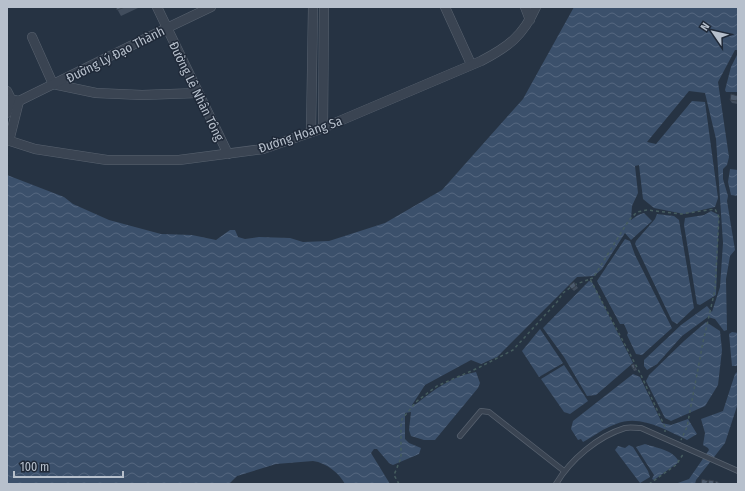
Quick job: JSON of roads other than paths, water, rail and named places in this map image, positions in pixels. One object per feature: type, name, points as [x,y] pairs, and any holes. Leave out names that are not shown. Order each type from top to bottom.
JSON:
[{"type":"street","name":"Đường Lê Nhân Tông","points":[[156,7],[228,154]]},
{"type":"street","name":"Đường Lý Đạo Thành","points":[[12,97],[53,84],[211,7]]},
{"type":"street","points":[[311,132],[313,7]]},
{"type":"street","points":[[323,128],[324,7]]},
{"type":"street","points":[[445,7],[471,64]]},
{"type":"street","points":[[525,7],[530,20]]},
{"type":"street","name":"Đường Hoàng Sa","points":[[8,140],[35,149],[107,160],[179,160],[263,150],[323,128],[501,51],[518,37],[530,20],[536,7]]},
{"type":"street","points":[[32,38],[53,84],[96,93],[142,95],[198,93]]},
{"type":"street","points":[[7,113],[12,97]]},
{"type":"street","points":[[8,140],[12,97]]},
{"type":"lane","points":[[460,436],[480,411],[489,412],[564,471]]},
{"type":"lane","points":[[556,484],[564,471],[599,439],[627,428],[641,428],[738,471]]},
{"type":"water","points":[[574,7],[738,7],[738,50],[735,50],[718,82],[729,157],[727,165],[723,169],[723,179],[728,196],[727,201],[735,250],[730,256],[726,279],[727,330],[724,331],[715,319],[708,317],[682,336],[657,364],[647,370],[644,366],[644,360],[681,325],[707,306],[712,312],[720,287],[723,243],[716,139],[705,93],[689,91],[647,142],[656,144],[692,101],[705,102],[718,198],[715,207],[684,214],[654,208],[643,199],[639,165],[635,166],[638,193],[632,206],[631,220],[644,213],[652,221],[631,240],[625,233],[602,269],[594,276],[577,277],[497,357],[481,364],[471,360],[425,385],[412,405],[416,404],[451,380],[467,374],[476,372],[480,383],[478,388],[435,440],[424,440],[411,436],[409,430],[411,412],[405,413],[405,439],[409,443],[421,448],[419,454],[393,465],[389,463],[377,449],[374,449],[371,453],[390,484],[345,484],[328,466],[313,461],[276,464],[237,476],[229,484],[7,484],[7,175],[64,197],[73,204],[109,220],[161,234],[192,235],[216,240],[230,230],[235,230],[238,237],[245,239],[259,237],[290,238],[303,242],[329,241],[385,223],[442,190],[523,99]]},
{"type":"water","points":[[737,55],[738,92],[726,92],[725,90],[731,67]]},
{"type":"water","points":[[730,169],[738,170],[738,196],[731,195],[728,182]]},
{"type":"water","points":[[711,211],[719,215],[716,295],[700,305],[697,304],[684,225],[685,218],[704,215]]},
{"type":"water","points":[[657,214],[674,216],[679,220],[694,308],[677,324],[672,321],[635,244],[655,219]]},
{"type":"water","points":[[625,239],[630,241],[635,255],[672,328],[642,355],[636,354],[627,335],[628,333],[624,324],[620,324],[597,281]]},
{"type":"water","points":[[589,281],[592,282],[633,363],[596,395],[587,396],[564,357],[543,328]]},
{"type":"water","points":[[706,322],[720,331],[722,350],[718,385],[705,406],[671,421],[665,418],[646,381],[649,375]]},
{"type":"water","points":[[540,329],[563,363],[539,377],[522,351]]},
{"type":"water","points":[[732,332],[738,333],[738,366],[732,366],[729,334]]},
{"type":"water","points":[[564,365],[588,401],[570,414],[564,412],[541,379]]},
{"type":"water","points":[[738,371],[738,403],[725,443],[696,480],[695,484],[675,484],[689,479],[709,450],[703,445],[705,433],[701,419],[723,411],[735,374]]},
{"type":"water","points":[[633,374],[640,377],[662,423],[671,425],[688,419],[697,434],[687,440],[653,424],[625,421],[603,430],[583,442],[581,439],[578,440],[571,429],[573,421]]},
{"type":"water","points":[[645,444],[669,452],[677,458],[679,462],[654,480],[652,479],[654,475],[636,447]]},
{"type":"water","points":[[629,445],[633,447],[648,471],[650,477],[640,483],[615,450],[618,446],[625,448]]}]
